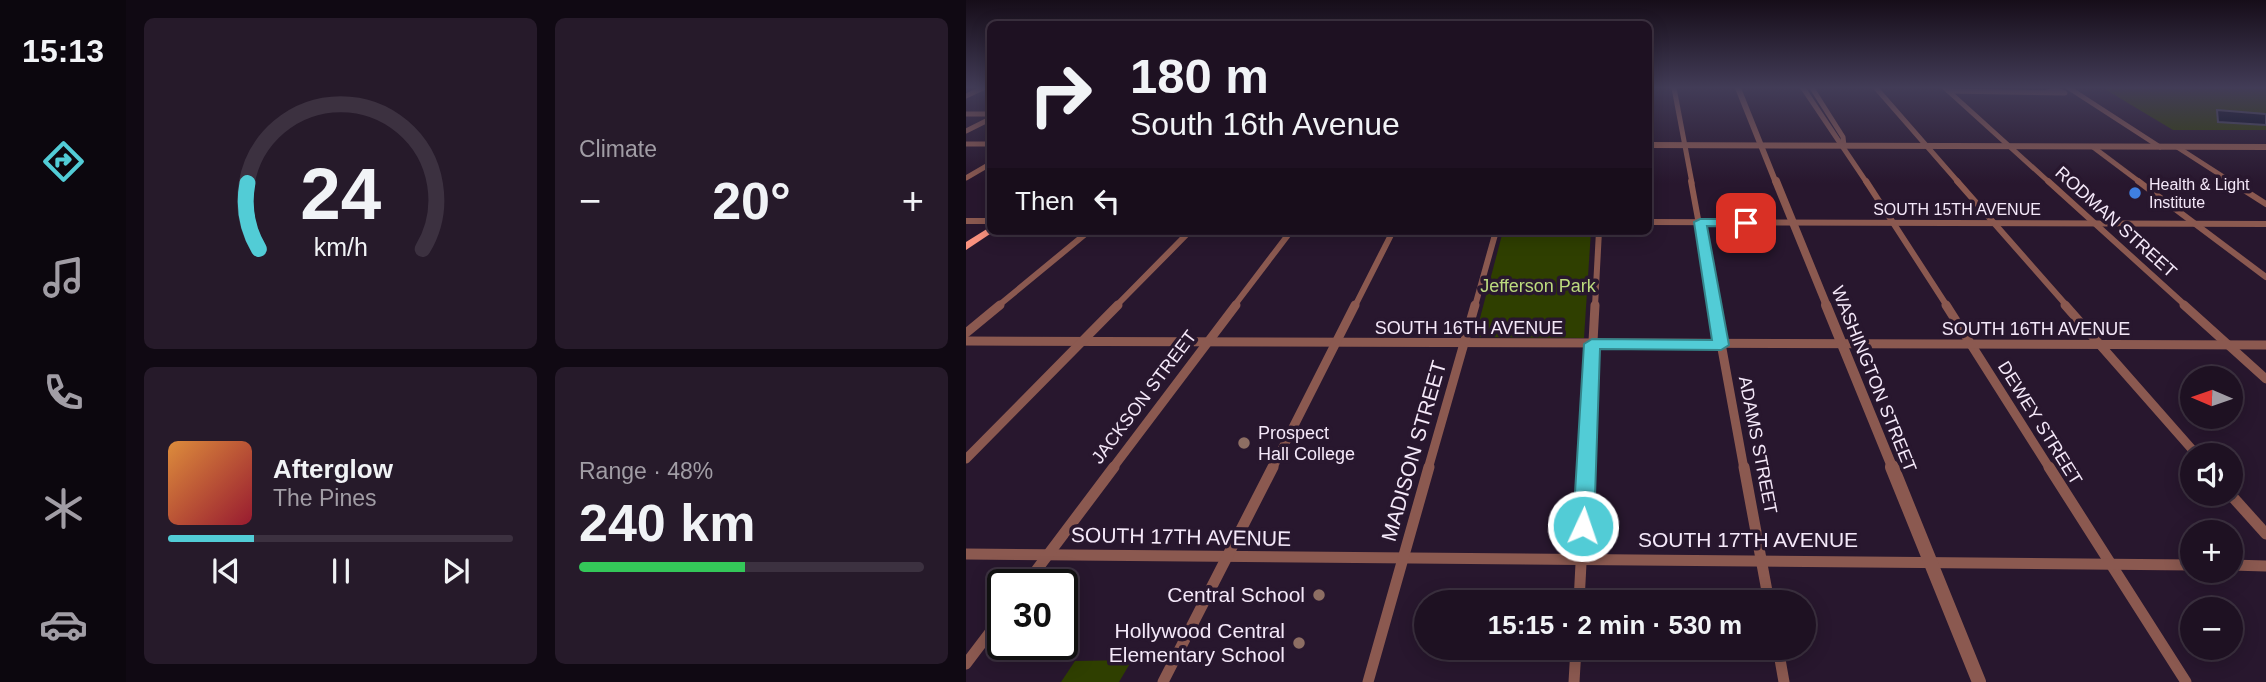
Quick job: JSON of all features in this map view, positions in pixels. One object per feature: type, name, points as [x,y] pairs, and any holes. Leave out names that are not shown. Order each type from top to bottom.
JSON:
[{"type":"main road","points":[[966,247],[987,225]]},
{"type":"main road","points":[[971,239],[987,231]]},
{"type":"street","points":[[966,131],[984,120]]},
{"type":"street","name":"ADAMS STREET","points":[[1680,120],[1767,590]]},
{"type":"street","name":"WASHINGTON STREET","points":[[1750,120],[1979,682]]},
{"type":"street","name":"DEWEY STREET","points":[[1823,120],[1839,144],[1844,146]]},
{"type":"street","name":"DEWEY STREET","points":[[1832,120],[1843,137],[1844,146],[2186,682]]},
{"type":"street","points":[[1904,120],[2186,443]]},
{"type":"street","name":"RODMAN STREET","points":[[1980,120],[2266,380]]},
{"type":"street","points":[[2118,120],[2160,147]]},
{"type":"street","points":[[966,144],[987,144]]},
{"type":"street","points":[[1652,145],[2264,148]]},
{"type":"street","points":[[2093,147],[2266,277]]},
{"type":"street","points":[[2176,147],[2266,204]]},
{"type":"street","points":[[966,178],[987,166]]},
{"type":"street","points":[[966,221],[987,222]]},
{"type":"street","name":"SOUTH 15TH AVENUE","points":[[1652,222],[2266,224]]},
{"type":"street","points":[[966,333],[1084,235]]},
{"type":"street","points":[[966,459],[1186,235]]},
{"type":"street","name":"JACKSON STREET","points":[[1037,569],[1288,235]]},
{"type":"street","points":[[1163,682],[1391,235]]},
{"type":"street","name":"MADISON STREET","points":[[1368,682],[1495,235]]},
{"type":"street","points":[[1580,590],[1598,235]]},
{"type":"street","name":"SOUTH 16TH AVENUE","points":[[966,341],[2266,345]]},
{"type":"street","points":[[2241,506],[2266,534]]},
{"type":"street","name":"SOUTH 17TH AVENUE","points":[[966,554],[1762,559],[2180,565]]},
{"type":"street","points":[[2243,565],[2266,566]]},
{"type":"street","points":[[966,664],[987,636]]},
{"type":"street","points":[[1574,682],[1575,660]]},
{"type":"street","points":[[1779,660],[1784,682]]},
{"type":"green space","points":[[2156,120],[2266,120],[2266,130],[2173,130]]},
{"type":"green space","name":"Jefferson Park","points":[[1502,235],[1591,235],[1584,338],[1475,337]]},
{"type":"green space","points":[[1132,660],[1119,682],[1061,682],[1075,661]]},
{"type":"water","points":[[2218,120],[2266,120],[2266,125],[2218,122]]},
{"type":"place","name":"Health & Light Institute","points":[[2135,193]]},
{"type":"place","name":"Prospect Hall College","points":[[1244,443]]},
{"type":"place","name":"Central School","points":[[1319,595]]},
{"type":"place","name":"Hollywood Central Elementary School","points":[[1299,643]]},
{"type":"route","points":[[1583,526],[1592,344],[1721,345],[1700,222],[1746,223]]}]
